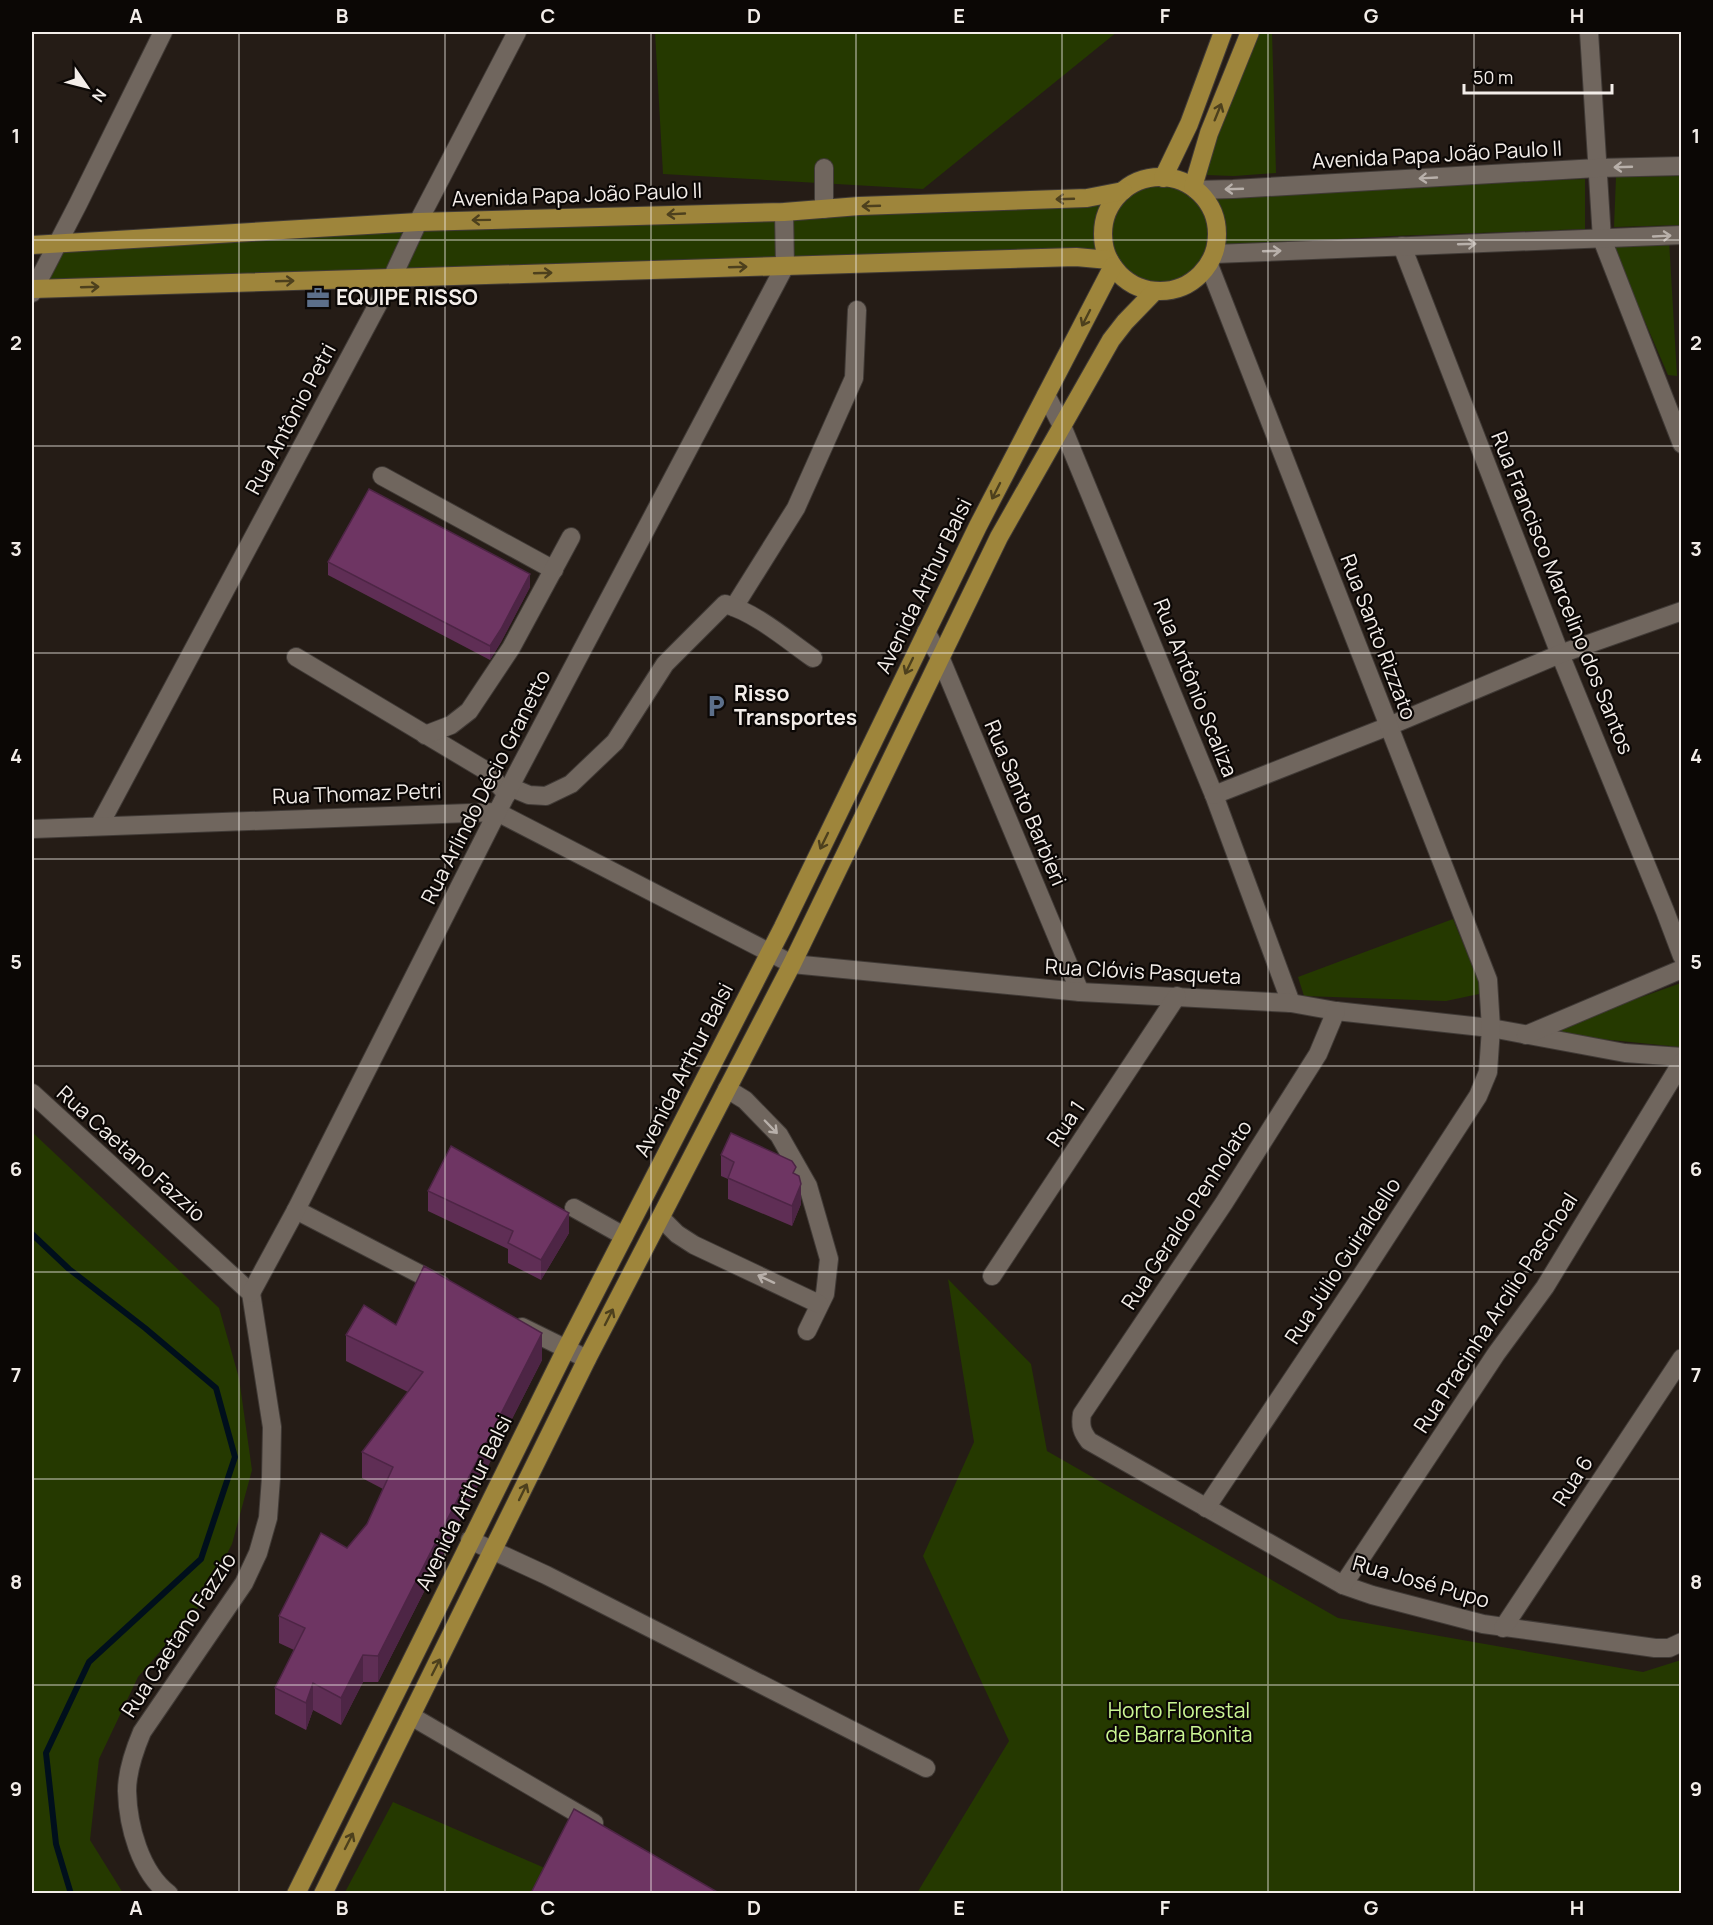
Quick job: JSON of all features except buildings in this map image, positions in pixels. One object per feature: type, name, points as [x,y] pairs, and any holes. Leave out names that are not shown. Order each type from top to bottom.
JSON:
[{"type":"main road","points":[[1163,178],[1189,124],[1223,32]]},
{"type":"main road","points":[[1194,188],[1209,133],[1250,32]]},
{"type":"main road","points":[[1163,178],[1176,179],[1194,188],[1207,200],[1215,217],[1218,236],[1211,259],[1190,283],[1173,290],[1154,292],[1136,286],[1120,276],[1111,263],[1103,242],[1104,223],[1111,205],[1123,190],[1140,181],[1163,178]]},
{"type":"main road","name":"Avenida Papa João Paulo II","points":[[32,245],[418,222],[784,212],[1087,198],[1123,190]]},
{"type":"main road","points":[[32,290],[1076,257],[1111,263]]},
{"type":"main road","name":"Avenida Arthur Balsi","points":[[296,1893],[566,1349],[769,953],[926,632],[1111,263]]},
{"type":"main road","points":[[323,1893],[588,1359],[792,964],[999,537],[1111,340],[1154,292]]},
{"type":"main road","points":[[706,1078],[727,1089]]},
{"type":"street","points":[[32,290],[162,32]]},
{"type":"street","name":"Rua Antônio Petri","points":[[99,826],[392,278],[418,222],[517,32]]},
{"type":"street","points":[[1589,32],[1602,239],[1675,410],[1682,444]]},
{"type":"street","name":"Avenida Papa João Paulo II","points":[[1194,188],[1233,189],[1597,168],[1682,166]]},
{"type":"street","points":[[824,168],[824,209]]},
{"type":"street","points":[[784,212],[785,266]]},
{"type":"street","points":[[1211,259],[1402,246],[1682,235]]},
{"type":"street","name":"Rua Francisco Marcelino dos Santos","points":[[1402,246],[1560,654],[1682,956]]},
{"type":"street","name":"Rua Santo Rizzato","points":[[1211,259],[1488,980],[1491,1028]]},
{"type":"street","name":"Rua Arlindo Décio Granetto","points":[[251,1293],[296,1210],[511,785],[785,266]]},
{"type":"street","points":[[735,607],[796,508],[854,378],[857,310]]},
{"type":"street","name":"Rua Antônio Scaliza","points":[[1046,395],[1062,426],[1214,795],[1292,1003]]},
{"type":"street","points":[[382,476],[554,570]]},
{"type":"street","points":[[425,735],[451,725],[469,711],[511,648],[571,537]]},
{"type":"street","points":[[296,657],[511,785],[529,795],[546,796],[571,784],[615,742],[665,664],[724,604],[735,607],[813,658]]},
{"type":"street","points":[[1214,795],[1389,726],[1560,654],[1682,611]]},
{"type":"street","name":"Rua Santo Barbieri","points":[[926,632],[940,657],[1080,992]]},
{"type":"street","name":"Rua Thomaz Petri","points":[[32,829],[497,812],[792,964]]},
{"type":"street","name":"Rua Clóvis Pasqueta","points":[[792,964],[1080,992],[1292,1003],[1336,1011],[1491,1028],[1625,1053],[1682,1059]]},
{"type":"street","points":[[1525,1035],[1682,969]]},
{"type":"street","name":"Rua 1","points":[[992,1276],[1177,996]]},
{"type":"street","name":"Rua Geraldo Penholato","points":[[1089,1441],[1082,1430],[1082,1414],[1224,1203],[1318,1054],[1336,1011]]},
{"type":"street","name":"Rua Júlio Guiraldello","points":[[1206,1508],[1478,1096],[1488,1072],[1491,1028]]},
{"type":"street","name":"Rua Pracinha Arcílio Paschoal","points":[[1343,1585],[1496,1354],[1545,1287],[1682,1059]]},
{"type":"street","points":[[727,1089],[745,1100],[779,1135],[808,1186],[829,1259],[825,1293],[807,1331]]},
{"type":"street","name":"Rua Caetano Fazzio","points":[[32,1093],[251,1293],[272,1427],[268,1518],[258,1552],[244,1583],[142,1732],[134,1749],[129,1770],[127,1791],[129,1809],[139,1852],[154,1880],[169,1893]]},
{"type":"street","points":[[574,1208],[624,1236]]},
{"type":"street","points":[[296,1210],[453,1292]]},
{"type":"street","points":[[661,1218],[677,1234],[694,1245],[819,1304]]},
{"type":"street","points":[[505,1318],[588,1359]]},
{"type":"street","name":"Rua 6","points":[[1503,1628],[1682,1358]]},
{"type":"street","name":"Rua José Pupo","points":[[1089,1441],[1343,1585],[1372,1595],[1503,1628],[1655,1648],[1675,1645]]},
{"type":"street","points":[[470,1540],[546,1575],[926,1768]]},
{"type":"street","points":[[411,1716],[614,1834]]},
{"type":"green space","points":[[655,32],[1117,32],[923,189],[663,174]]},
{"type":"green space","points":[[1252,32],[1272,32],[1276,173],[1234,176],[1205,175],[1212,134]]},
{"type":"green space","points":[[1681,176],[1681,225],[1614,227],[1616,177]]},
{"type":"green space","points":[[1585,179],[1585,229],[1393,236],[1246,245],[1218,250],[1218,222],[1207,195]]},
{"type":"green space","points":[[1162,183],[1182,187],[1199,198],[1210,215],[1214,235],[1210,255],[1199,272],[1182,283],[1162,287],[1142,283],[1125,272],[1114,255],[1110,235],[1114,215],[1125,198],[1142,187]]},
{"type":"green space","points":[[1106,199],[1096,226],[1095,252],[788,263],[786,214]]},
{"type":"green space","points":[[782,214],[783,263],[396,275],[420,224]]},
{"type":"green space","points":[[415,225],[391,275],[34,286],[53,247]]},
{"type":"green space","points":[[1669,240],[1677,376],[1668,375],[1612,245]]},
{"type":"green space","points":[[1453,919],[1481,987],[1479,994],[1446,1001],[1304,996],[1298,977]]},
{"type":"green space","points":[[1681,983],[1682,1044],[1680,1047],[1541,1033]]},
{"type":"green space","points":[[32,1132],[219,1308],[239,1378],[252,1470],[232,1544],[202,1603],[138,1677],[99,1759],[90,1840],[123,1893],[32,1893]]},
{"type":"green space","name":"Horto Florestal de Barra Bonita","points":[[948,1279],[1031,1364],[1047,1451],[1338,1618],[1643,1672],[1681,1660],[1681,1893],[917,1893],[1009,1741],[923,1556],[974,1442]]},
{"type":"green space","points":[[393,1802],[602,1893],[344,1894]]},
{"type":"waterway","points":[[32,1234],[69,1269],[145,1328],[216,1388],[235,1457],[201,1559],[89,1662],[46,1753],[56,1844],[71,1894]]},
{"type":"place","name":"EQUIPE RISSO","points":[[318,298]]},
{"type":"place","name":"Risso Transportes","points":[[716,706]]}]
